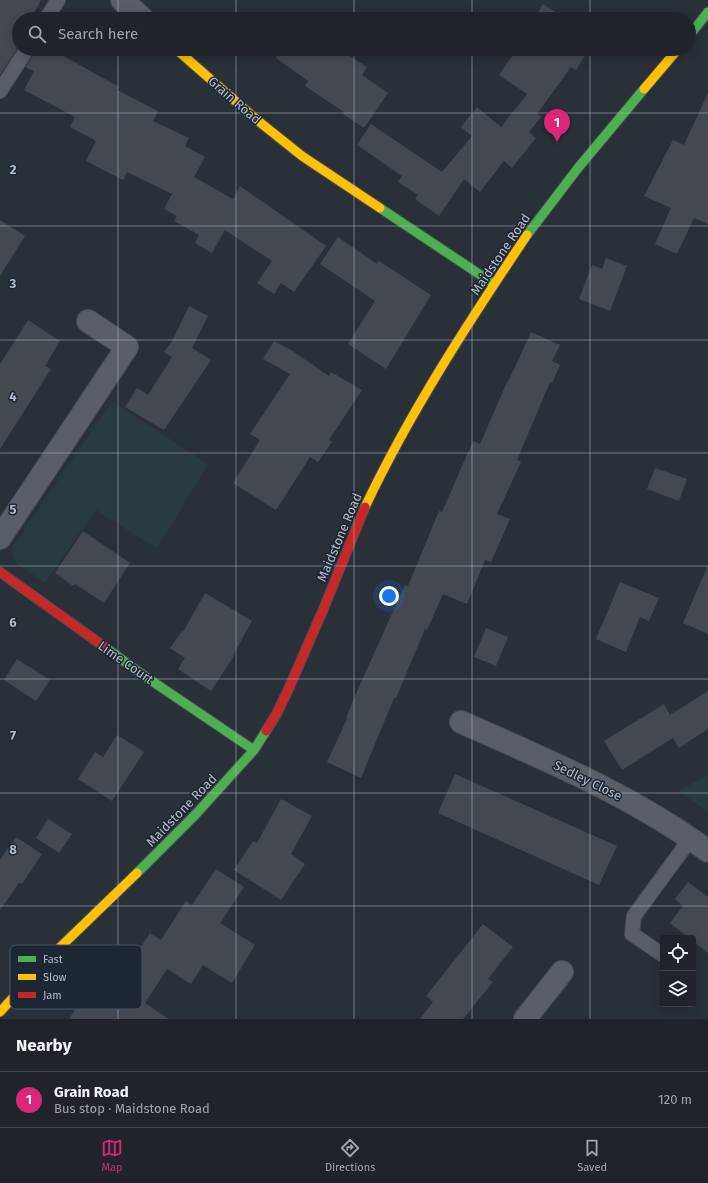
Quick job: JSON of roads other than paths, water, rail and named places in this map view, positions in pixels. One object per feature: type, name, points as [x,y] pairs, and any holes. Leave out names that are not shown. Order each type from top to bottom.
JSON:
[{"type":"street","points":[[122,0],[135,12]]},
{"type":"street","points":[[696,27],[708,12]]},
{"type":"street","name":"Grain Road","points":[[184,56],[257,120],[302,156],[494,284]]},
{"type":"street","name":"Maidstone Road","points":[[62,945],[157,854],[196,814],[254,750],[276,715],[292,681],[361,516],[379,478],[416,410],[494,284],[532,227],[578,168],[672,56]]},
{"type":"street","points":[[0,538],[127,347],[88,321]]},
{"type":"street","name":"Lime Court","points":[[0,572],[143,675],[254,750]]},
{"type":"street","name":"Sedley Close","points":[[461,722],[584,777],[658,816],[708,851]]},
{"type":"street","points":[[525,1019],[562,972]]},
{"type":"street","name":"Maidstone Road","points":[[0,1012],[10,1001]]},
{"type":"lane","points":[[50,12],[58,0]]},
{"type":"lane","points":[[0,91],[22,56]]},
{"type":"lane","points":[[660,953],[632,934],[634,916],[691,838]]},
{"type":"place","name":"Grain Road","points":[[557,142]]}]
